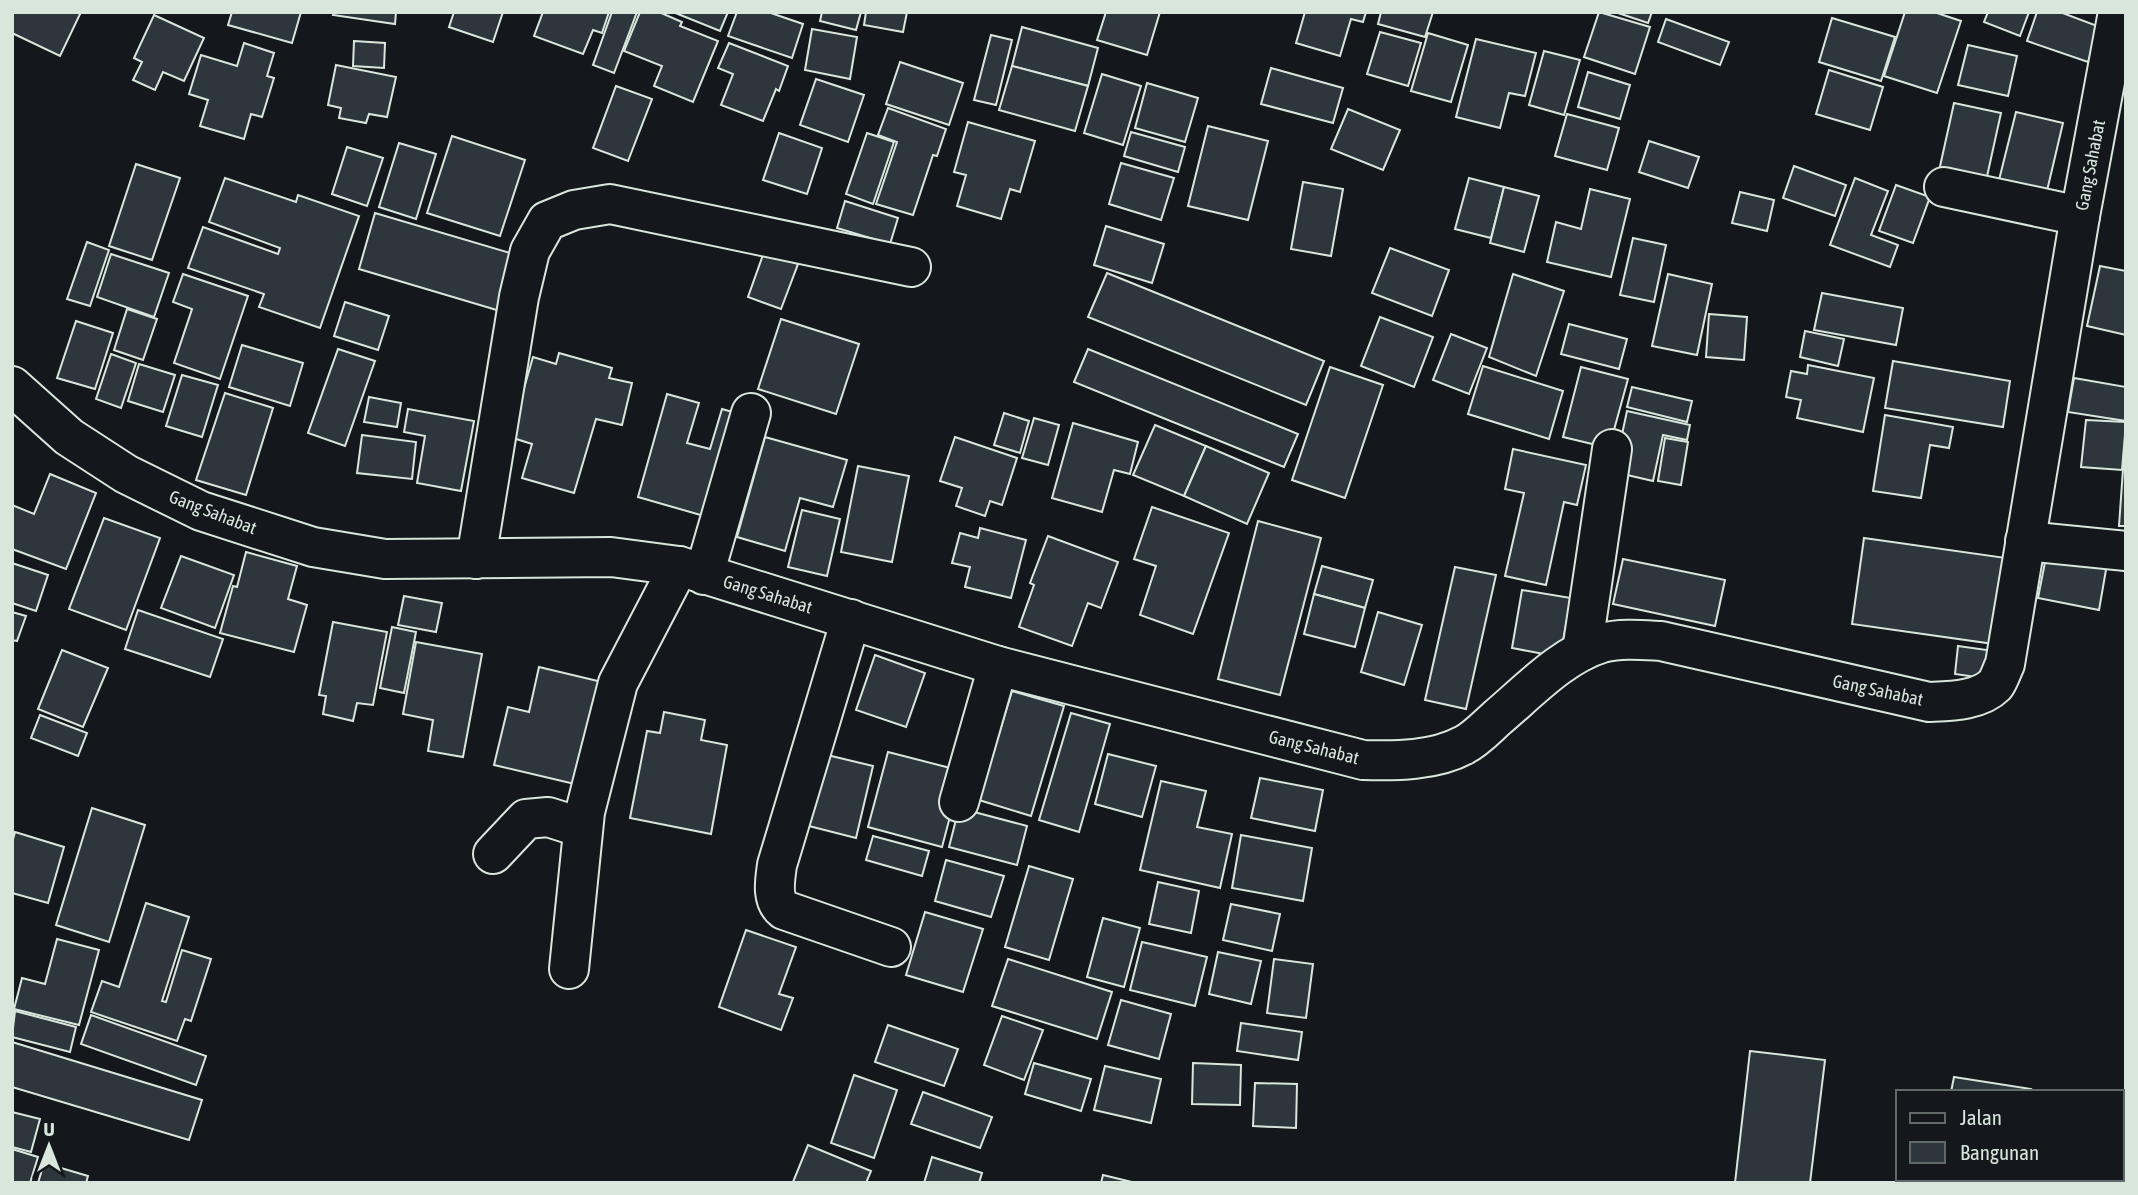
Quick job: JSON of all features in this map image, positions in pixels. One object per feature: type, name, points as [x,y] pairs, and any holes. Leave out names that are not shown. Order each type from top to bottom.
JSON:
[{"type":"street","name":"Gang Sahabat","points":[[12,386],[69,437],[126,474],[201,511],[313,547],[385,559],[611,556],[692,570],[999,666],[1363,760],[1389,761],[1445,753],[1465,745],[1582,651],[1604,643],[1630,639],[1661,641],[1929,702],[1957,701],[1980,694],[1996,684],[2005,664],[2080,216],[2118,12]]},
{"type":"street","points":[[1944,187],[2080,216]]},
{"type":"street","points":[[476,559],[519,297],[530,251],[547,221],[574,210],[610,204],[911,267]]},
{"type":"street","points":[[569,969],[583,828],[618,683],[692,570],[751,413]]},
{"type":"street","points":[[1582,651],[1612,449]]},
{"type":"street","points":[[2025,541],[2126,551]]},
{"type":"street","points":[[851,619],[776,865],[776,899],[778,905],[784,909],[891,947]]},
{"type":"street","points":[[959,802],[999,666]]},
{"type":"street","points":[[493,854],[526,819],[548,817],[583,828]]},
{"type":"building","points":[[12,12],[81,12],[60,56],[12,33]]},
{"type":"building","points":[[232,12],[301,12],[292,43],[228,25]]},
{"type":"building","points":[[334,12],[396,12],[395,24],[333,15]]},
{"type":"building","points":[[454,12],[503,12],[493,42],[449,27]]},
{"type":"building","points":[[543,12],[609,12],[602,33],[593,30],[583,54],[534,36]]},
{"type":"building","points":[[612,12],[637,12],[614,73],[593,65]]},
{"type":"building","points":[[640,12],[659,12],[682,22],[680,26],[718,41],[693,102],[654,86],[662,66],[624,51]]},
{"type":"building","points":[[673,12],[728,12],[720,31]]},
{"type":"building","points":[[737,12],[768,12],[803,24],[792,58],[728,36]]},
{"type":"building","points":[[822,12],[861,12],[856,30],[820,21]]},
{"type":"building","points":[[866,12],[907,12],[903,32],[864,25]]},
{"type":"building","points":[[1106,12],[1160,12],[1147,55],[1097,40]]},
{"type":"building","points":[[1305,12],[1366,12],[1363,22],[1351,19],[1340,56],[1296,43]]},
{"type":"building","points":[[1381,12],[1433,12],[1425,37],[1378,24]]},
{"type":"building","points":[[1599,12],[1650,27],[1635,74],[1584,57]]},
{"type":"building","points":[[1615,12],[1652,12],[1648,23]]},
{"type":"building","points":[[1905,12],[1934,12],[1961,21],[1937,93],[1884,76]]},
{"type":"building","points":[[1988,12],[2029,12],[2020,36],[1984,22]]},
{"type":"building","points":[[2037,12],[2060,12],[2100,27],[2088,62],[2027,41]]},
{"type":"building","points":[[154,15],[204,38],[184,81],[163,72],[155,90],[133,80],[142,62],[134,58]]},
{"type":"building","points":[[1832,18],[1895,37],[1881,81],[1819,62]]},
{"type":"building","points":[[1666,19],[1729,42],[1720,65],[1658,42]]},
{"type":"building","points":[[1022,27],[1098,48],[1088,86],[1012,66]]},
{"type":"building","points":[[812,29],[857,37],[850,79],[805,70]]},
{"type":"building","points":[[1380,32],[1421,43],[1408,86],[1367,74]]},
{"type":"building","points":[[1428,33],[1468,45],[1451,102],[1411,91]]},
{"type":"building","points":[[991,35],[1012,40],[996,105],[974,100]]},
{"type":"building","points":[[1476,39],[1536,53],[1525,96],[1509,93],[1500,128],[1456,117]]},
{"type":"building","points":[[354,41],[385,43],[384,68],[353,66]]},
{"type":"building","points":[[244,43],[274,53],[267,76],[274,78],[262,117],[251,114],[244,139],[200,126],[208,100],[189,94],[201,55],[237,66]]},
{"type":"building","points":[[729,43],[788,66],[779,91],[776,89],[763,121],[721,105],[733,74],[718,68]]},
{"type":"building","points":[[1968,45],[2017,56],[2008,96],[1958,85]]},
{"type":"building","points":[[1544,51],[1580,60],[1564,115],[1529,105]]},
{"type":"building","points":[[900,62],[963,83],[949,125],[886,104]]},
{"type":"building","points":[[336,65],[396,77],[387,117],[369,114],[366,123],[339,118],[341,108],[328,105]]},
{"type":"building","points":[[1012,66],[1088,86],[1075,131],[999,110]]},
{"type":"building","points":[[1271,68],[1343,88],[1333,123],[1261,104]]},
{"type":"building","points":[[1829,70],[1883,87],[1870,130],[1816,114]]},
{"type":"building","points":[[1588,72],[1630,85],[1620,119],[1578,107]]},
{"type":"building","points":[[1102,74],[1141,86],[1123,145],[1084,133]]},
{"type":"building","points":[[816,79],[864,95],[848,142],[800,125]]},
{"type":"building","points":[[1147,83],[1198,98],[1185,142],[1135,128]]},
{"type":"building","points":[[616,86],[652,99],[628,161],[593,148]]},
{"type":"building","points":[[1954,103],[2001,113],[1986,181],[1939,171]]},
{"type":"building","points":[[888,108],[946,129],[937,156],[933,155],[913,215],[876,204],[897,142],[878,135]]},
{"type":"building","points":[[1348,109],[1400,130],[1383,170],[1331,149]]},
{"type":"building","points":[[2016,112],[2063,123],[2046,195],[1998,184]]},
{"type":"building","points":[[1567,114],[1619,128],[1607,170],[1555,156]]},
{"type":"building","points":[[968,122],[1035,141],[1020,192],[1010,189],[1001,219],[957,206],[966,175],[954,172]]},
{"type":"building","points":[[1208,126],[1268,141],[1248,220],[1188,206]]},
{"type":"building","points":[[1131,132],[1185,147],[1178,172],[1124,156]]},
{"type":"building","points":[[779,133],[822,148],[807,194],[763,180]]},
{"type":"building","points":[[867,133],[894,142],[873,204],[846,194]]},
{"type":"building","points":[[452,136],[525,160],[500,236],[427,213]]},
{"type":"building","points":[[1649,141],[1699,157],[1688,188],[1639,172]]},
{"type":"building","points":[[399,143],[436,154],[416,219],[379,207]]},
{"type":"building","points":[[347,147],[383,158],[367,206],[332,194]]},
{"type":"building","points":[[1121,163],[1174,178],[1161,220],[1109,204]]},
{"type":"building","points":[[136,164],[180,178],[152,260],[109,246]]},
{"type":"building","points":[[1794,166],[1846,185],[1835,216],[1783,198]]},
{"type":"building","points":[[225,178],[296,202],[298,195],[359,216],[320,328],[259,307],[264,294],[188,268],[203,227],[278,254],[280,248],[209,222]]},
{"type":"building","points":[[1469,178],[1504,187],[1491,238],[1455,229]]},
{"type":"building","points":[[1855,178],[1888,191],[1871,235],[1898,245],[1890,267],[1830,245]]},
{"type":"building","points":[[1303,182],[1343,189],[1331,256],[1291,249]]},
{"type":"building","points":[[1896,185],[1930,197],[1913,243],[1879,231]]},
{"type":"building","points":[[1504,187],[1539,196],[1524,252],[1490,243]]},
{"type":"building","points":[[1590,189],[1630,199],[1611,277],[1547,262],[1556,222],[1581,229]]},
{"type":"building","points":[[1740,192],[1774,200],[1767,231],[1732,223]]},
{"type":"building","points":[[845,201],[898,218],[890,244],[837,228]]},
{"type":"building","points":[[375,213],[517,255],[500,311],[359,269]]},
{"type":"building","points":[[1106,226],[1164,244],[1152,283],[1094,265]]},
{"type":"building","points":[[1633,238],[1666,245],[1654,302],[1620,295]]},
{"type":"building","points":[[87,242],[109,250],[90,306],[67,299]]},
{"type":"building","points":[[1390,248],[1449,270],[1432,316],[1372,293]]},
{"type":"building","points":[[764,252],[798,264],[781,309],[748,297]]},
{"type":"building","points":[[111,254],[169,273],[154,317],[97,297]]},
{"type":"building","points":[[2100,266],[2126,271],[2126,335],[2087,326]]},
{"type":"building","points":[[1107,273],[1324,361],[1306,405],[1088,317]]},
{"type":"building","points":[[183,274],[248,296],[220,379],[174,363],[192,309],[173,302]]},
{"type":"building","points":[[1513,274],[1564,291],[1536,376],[1489,357]]},
{"type":"building","points":[[1668,274],[1712,284],[1697,355],[1652,346]]},
{"type":"building","points":[[1822,293],[1903,308],[1896,345],[1814,330]]},
{"type":"building","points":[[345,302],[389,316],[378,350],[334,336]]},
{"type":"building","points":[[127,309],[157,319],[143,360],[114,350]]},
{"type":"building","points":[[1709,314],[1747,317],[1744,360],[1706,357]]},
{"type":"building","points":[[1380,317],[1433,337],[1414,387],[1361,366]]},
{"type":"building","points":[[781,319],[859,344],[836,414],[758,389]]},
{"type":"building","points":[[76,321],[113,333],[95,389],[57,378]]},
{"type":"building","points":[[1569,324],[1627,339],[1619,369],[1561,354]]},
{"type":"building","points":[[1805,331],[1844,339],[1838,366],[1800,357]]},
{"type":"building","points":[[1451,334],[1487,348],[1469,394],[1433,380]]},
{"type":"building","points":[[242,345],[303,363],[290,406],[229,387]]},
{"type":"building","points":[[338,349],[375,361],[345,446],[308,433]]},
{"type":"building","points":[[1088,349],[1298,434],[1284,467],[1074,382]]},
{"type":"building","points":[[559,353],[612,368],[609,378],[632,383],[622,425],[596,419],[574,493],[522,478],[532,444],[510,437],[533,357],[556,364]]},
{"type":"building","points":[[111,354],[136,363],[121,408],[96,399]]},
{"type":"building","points":[[1893,361],[2010,381],[2003,427],[1885,408]]},
{"type":"building","points":[[139,364],[175,375],[163,412],[128,401]]},
{"type":"building","points":[[1808,365],[1874,378],[1863,432],[1797,418],[1801,400],[1786,397],[1791,371],[1807,374]]},
{"type":"building","points":[[1483,366],[1563,391],[1549,439],[1468,414]]},
{"type":"building","points":[[1330,367],[1383,385],[1345,498],[1292,480]]},
{"type":"building","points":[[1581,367],[1628,379],[1609,448],[1563,437]]},
{"type":"building","points":[[182,375],[218,385],[202,437],[166,426]]},
{"type":"building","points":[[2074,378],[2126,387],[2126,421],[2068,412]]},
{"type":"building","points":[[1632,387],[1692,401],[1687,422],[1627,407]]},
{"type":"building","points":[[225,393],[273,408],[246,495],[196,480]]},
{"type":"building","points":[[667,394],[699,403],[687,443],[710,449],[722,409],[747,416],[718,520],[638,497]]},
{"type":"building","points":[[369,397],[401,403],[397,427],[364,422]]},
{"type":"building","points":[[408,409],[474,421],[461,491],[417,483],[425,436],[404,432]]},
{"type":"building","points":[[1627,411],[1690,425],[1687,440],[1663,435],[1653,481],[1614,472]]},
{"type":"building","points":[[1004,413],[1029,421],[1020,453],[994,445]]},
{"type":"building","points":[[1885,415],[1953,427],[1949,448],[1930,445],[1921,498],[1873,491]]},
{"type":"building","points":[[1034,418],[1059,425],[1048,465],[1022,458]]},
{"type":"building","points":[[2086,420],[2126,422],[2122,470],[2081,467]]},
{"type":"building","points":[[1073,423],[1138,442],[1130,474],[1114,470],[1102,512],[1052,498]]},
{"type":"building","points":[[1155,425],[1206,446],[1184,496],[1133,475]]},
{"type":"building","points":[[362,435],[416,442],[412,479],[357,473]]},
{"type":"building","points":[[765,437],[847,460],[833,507],[800,498],[785,551],[737,537]]},
{"type":"building","points":[[955,437],[1017,458],[1002,505],[990,501],[985,516],[956,506],[962,488],[940,481]]},
{"type":"building","points":[[1665,438],[1688,442],[1681,485],[1658,481]]},
{"type":"building","points":[[1206,446],[1269,473],[1247,524],[1184,496]]},
{"type":"building","points":[[1513,449],[1586,465],[1577,505],[1564,502],[1546,585],[1505,576],[1524,493],[1505,489]]},
{"type":"building","points":[[2124,455],[2126,526],[2119,526]]},
{"type":"building","points":[[858,466],[909,476],[892,562],[841,552]]},
{"type":"building","points":[[50,474],[96,493],[66,569],[12,549],[12,505],[34,514]]},
{"type":"building","points":[[1152,507],[1229,533],[1193,634],[1140,615],[1156,566],[1134,559]]},
{"type":"building","points":[[802,510],[840,519],[827,576],[788,567]]},
{"type":"building","points":[[104,518],[160,538],[126,630],[69,609]]},
{"type":"building","points":[[1258,521],[1321,538],[1280,695],[1218,679]]},
{"type":"building","points":[[980,528],[1026,540],[1011,598],[965,587],[970,567],[952,563],[960,533],[978,538]]},
{"type":"building","points":[[1048,536],[1118,562],[1101,608],[1088,603],[1072,646],[1019,627],[1034,585],[1030,583]]},
{"type":"building","points":[[1864,538],[2006,558],[1994,644],[1852,624]]},
{"type":"building","points":[[246,552],[297,566],[288,599],[307,605],[294,652],[220,633],[233,586],[237,587]]},
{"type":"building","points":[[2047,552],[2107,564],[2099,610],[2038,598]]},
{"type":"building","points":[[181,556],[234,575],[215,628],[161,608]]},
{"type":"building","points":[[1623,559],[1725,580],[1715,626],[1613,604]]},
{"type":"building","points":[[12,563],[48,575],[36,611],[12,603]]},
{"type":"building","points":[[1322,566],[1373,580],[1365,608],[1314,594]]},
{"type":"building","points":[[1455,567],[1496,575],[1466,709],[1425,700]]},
{"type":"building","points":[[1522,590],[1571,598],[1560,657],[1512,648]]},
{"type":"building","points":[[1314,594],[1365,608],[1355,647],[1304,634]]},
{"type":"building","points":[[404,596],[442,603],[436,632],[398,625]]},
{"type":"building","points":[[138,610],[223,639],[210,677],[125,649]]},
{"type":"building","points":[[12,612],[26,616],[17,641],[12,640]]},
{"type":"building","points":[[1378,612],[1422,625],[1404,685],[1361,672]]},
{"type":"building","points":[[333,622],[387,632],[373,705],[357,703],[353,721],[323,714],[326,696],[319,695]]},
{"type":"building","points":[[392,627],[416,632],[404,693],[380,688]]},
{"type":"building","points":[[416,642],[482,654],[463,757],[428,751],[433,720],[403,714]]},
{"type":"building","points":[[1958,646],[1994,651],[1990,679],[1955,674]]},
{"type":"building","points":[[62,650],[108,668],[83,727],[38,709]]},
{"type":"building","points":[[875,655],[925,673],[906,727],[856,710]]},
{"type":"building","points":[[539,667],[602,682],[579,785],[494,765],[508,707],[529,712]]},
{"type":"building","points":[[1012,691],[1064,706],[1031,816],[979,800]]},
{"type":"building","points":[[664,712],[705,720],[701,740],[727,745],[711,834],[630,818],[647,731],[660,733]]},
{"type":"building","points":[[1071,713],[1110,724],[1079,832],[1039,820]]},
{"type":"building","points":[[40,715],[87,733],[78,756],[31,738]]},
{"type":"building","points":[[888,752],[962,771],[942,847],[868,827]]},
{"type":"building","points":[[823,754],[873,766],[856,838],[805,825]]},
{"type":"building","points":[[1108,754],[1156,766],[1142,817],[1095,804]]},
{"type":"building","points":[[1260,778],[1323,790],[1315,831],[1251,818]]},
{"type":"building","points":[[1161,781],[1206,791],[1197,827],[1232,834],[1220,888],[1140,870]]},
{"type":"building","points":[[92,808],[145,825],[109,942],[56,925]]},
{"type":"building","points":[[959,808],[1027,826],[1017,865],[949,847]]},
{"type":"building","points":[[15,832],[64,847],[48,903],[12,893],[12,843]]},
{"type":"building","points":[[1241,835],[1312,848],[1303,901],[1232,888]]},
{"type":"building","points":[[873,836],[929,851],[922,876],[866,860]]},
{"type":"building","points":[[946,860],[1004,876],[991,917],[935,901]]},
{"type":"building","points":[[1029,866],[1073,879],[1049,960],[1005,947]]},
{"type":"building","points":[[1158,882],[1199,891],[1191,933],[1149,924]]},
{"type":"building","points":[[146,903],[189,917],[162,1001],[166,1002],[182,950],[211,959],[191,1021],[185,1019],[177,1041],[91,1012],[102,981],[119,987]]},
{"type":"building","points":[[1231,904],[1280,914],[1272,951],[1223,940]]},
{"type":"building","points":[[925,912],[983,929],[963,992],[906,975]]},
{"type":"building","points":[[1103,918],[1140,928],[1124,987],[1087,977]]},
{"type":"building","points":[[746,930],[796,947],[779,994],[793,998],[781,1030],[719,1007]]},
{"type":"building","points":[[57,939],[99,950],[79,1025],[14,1009],[22,978],[45,984]]},
{"type":"building","points":[[1142,942],[1207,957],[1195,1006],[1130,990]]},
{"type":"building","points":[[1218,952],[1261,961],[1251,1004],[1209,994]]},
{"type":"building","points":[[1008,959],[1112,992],[1097,1039],[992,1006]]},
{"type":"building","points":[[1274,959],[1313,964],[1306,1018],[1267,1013]]},
{"type":"building","points":[[1121,1000],[1171,1014],[1159,1059],[1108,1045]]},
{"type":"building","points":[[15,1011],[76,1027],[70,1052],[12,1037]]},
{"type":"building","points":[[91,1015],[206,1056],[196,1085],[81,1044]]},
{"type":"building","points":[[1002,1016],[1043,1030],[1024,1080],[984,1065]]},
{"type":"building","points":[[1241,1023],[1302,1032],[1298,1060],[1237,1051]]},
{"type":"building","points":[[888,1025],[958,1049],[944,1086],[875,1062]]},
{"type":"building","points":[[12,1042],[202,1100],[189,1140],[12,1087]]},
{"type":"building","points":[[1750,1051],[1825,1060],[1810,1183],[1735,1183]]},
{"type":"building","points":[[1034,1063],[1091,1079],[1081,1111],[1025,1094]]},
{"type":"building","points":[[1193,1063],[1241,1065],[1240,1105],[1192,1104]]},
{"type":"building","points":[[1105,1066],[1161,1079],[1151,1123],[1094,1110]]},
{"type":"building","points":[[854,1075],[897,1090],[874,1158],[831,1143]]},
{"type":"building","points":[[1954,1077],[2031,1089],[2031,1090],[1951,1090]]},
{"type":"building","points":[[1255,1083],[1297,1084],[1296,1128],[1253,1126]]},
{"type":"building","points":[[923,1092],[992,1117],[980,1148],[911,1124]]},
{"type":"building","points":[[12,1112],[40,1119],[31,1152],[12,1147]]},
{"type":"building","points":[[2126,1119],[2126,1183],[2025,1183],[2124,1181]]},
{"type":"building","points":[[808,1145],[871,1171],[866,1183],[793,1182]]},
{"type":"building","points":[[12,1149],[38,1157],[30,1183],[12,1183]]},
{"type":"building","points":[[932,1157],[982,1173],[979,1183],[924,1183]]},
{"type":"building","points":[[44,1163],[88,1176],[86,1183],[38,1183]]},
{"type":"building","points":[[1103,1175],[1136,1183],[1101,1183]]},
{"type":"building","points":[[1936,1181],[2016,1181],[2015,1183]]}]
